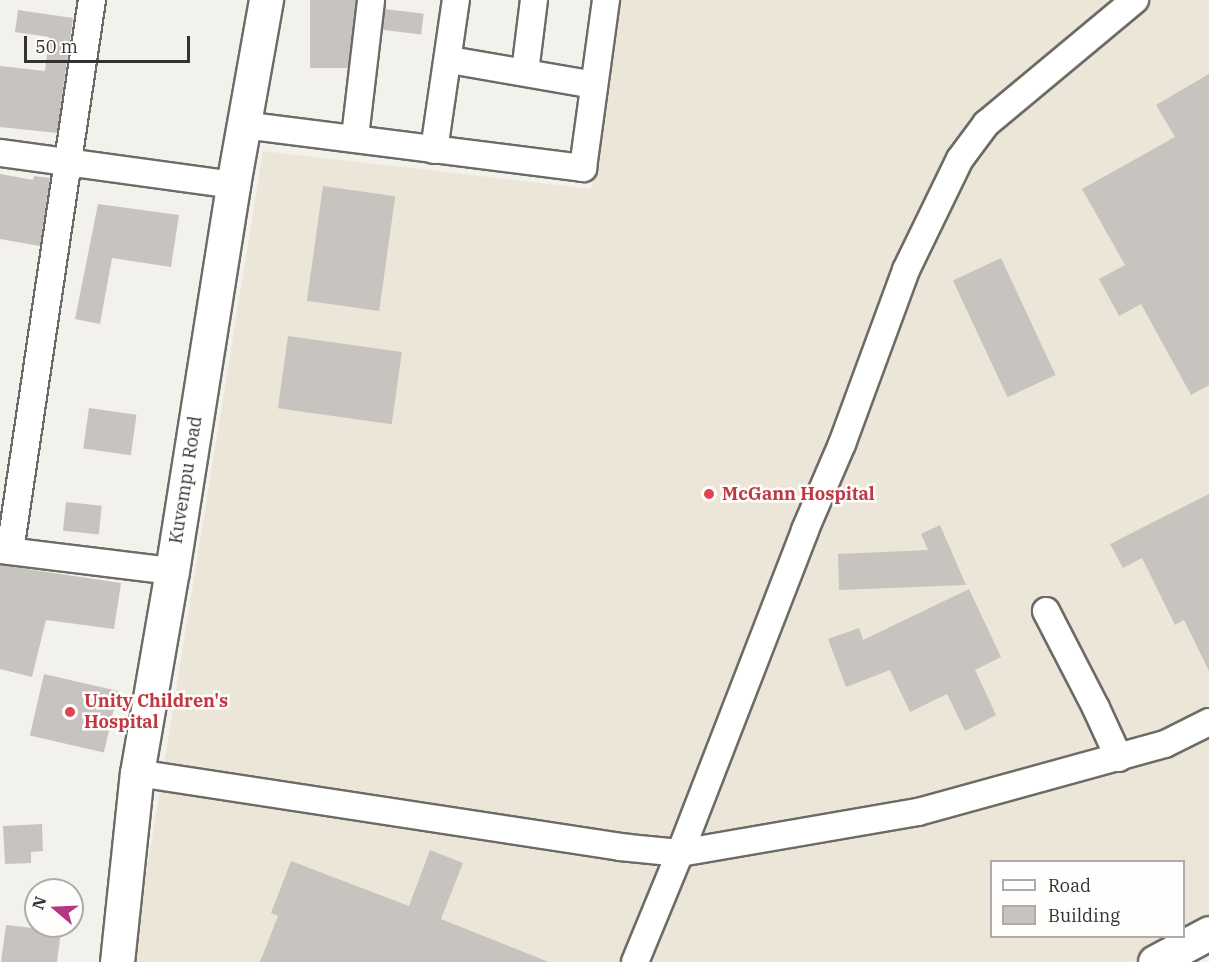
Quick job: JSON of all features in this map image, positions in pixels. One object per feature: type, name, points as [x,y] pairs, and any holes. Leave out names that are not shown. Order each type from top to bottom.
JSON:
[{"type":"main road","name":"Kuvempu Road","points":[[117,962],[137,773],[172,571],[243,125],[266,0]]},
{"type":"main road","points":[[1155,962],[1209,933]]},
{"type":"street","points":[[92,0],[68,164],[5,550],[172,571]]},
{"type":"street","points":[[355,137],[371,0]]},
{"type":"street","points":[[434,150],[450,60],[456,0]]},
{"type":"street","points":[[525,72],[534,0]]},
{"type":"street","points":[[243,125],[355,137],[434,150],[583,168],[606,0]]},
{"type":"street","points":[[635,962],[680,853],[805,531],[842,444],[906,270],[960,159],[986,124],[1135,0]]},
{"type":"street","points":[[450,60],[594,85]]},
{"type":"street","points":[[0,153],[233,185]]},
{"type":"street","points":[[1046,612],[1119,758]]},
{"type":"street","points":[[137,773],[620,847],[680,853],[918,812],[1165,744],[1209,722]]},
{"type":"shaded area","name":"McGann Hospital","points":[[617,0],[1209,0],[1209,921],[1185,934],[1185,860],[990,860],[990,938],[1178,938],[1133,962],[132,962],[263,151],[591,189]]},
{"type":"building","points":[[310,0],[356,0],[356,68],[310,68]]},
{"type":"building","points":[[385,9],[424,14],[421,35],[382,30]]},
{"type":"building","points":[[18,10],[73,18],[57,133],[0,127],[0,66],[45,71],[49,37],[15,32]]},
{"type":"building","points":[[1209,74],[1209,385],[1191,395],[1141,304],[1119,316],[1099,279],[1125,265],[1082,189],[1175,137],[1156,105]]},
{"type":"building","points":[[0,174],[33,180],[34,176],[50,178],[40,246],[0,239]]},
{"type":"building","points":[[323,186],[395,196],[379,311],[307,301]]},
{"type":"building","points":[[98,204],[179,215],[171,267],[112,258],[100,324],[75,319]]},
{"type":"building","points":[[1001,258],[1056,375],[1007,397],[953,280]]},
{"type":"building","points":[[288,336],[402,352],[392,424],[278,408]]},
{"type":"building","points":[[89,408],[137,415],[131,455],[83,449]]},
{"type":"building","points":[[1209,494],[1209,671],[1184,620],[1175,625],[1142,558],[1123,568],[1110,544]]},
{"type":"building","points":[[66,502],[102,506],[99,535],[63,531]]},
{"type":"building","points":[[940,525],[966,585],[839,590],[838,554],[928,550],[921,534]]},
{"type":"building","points":[[0,565],[121,583],[114,629],[46,620],[32,677],[0,669]]},
{"type":"building","points":[[969,589],[1001,657],[975,670],[996,715],[965,731],[947,694],[910,712],[890,670],[846,687],[828,639],[859,628],[863,640]]},
{"type":"building","points":[[44,674],[118,691],[104,752],[30,735]]},
{"type":"building","points":[[42,824],[43,851],[31,852],[31,863],[5,864],[3,826]]},
{"type":"building","points":[[430,850],[463,863],[441,919],[549,962],[260,962],[278,916],[271,913],[291,861],[409,906]]},
{"type":"building","points":[[6,925],[24,927],[24,938],[60,938],[57,962],[1,962]]},
{"type":"place","name":"McGann Hospital","points":[[709,494]]},
{"type":"place","name":"Unity Children's Hospital","points":[[70,712]]}]
